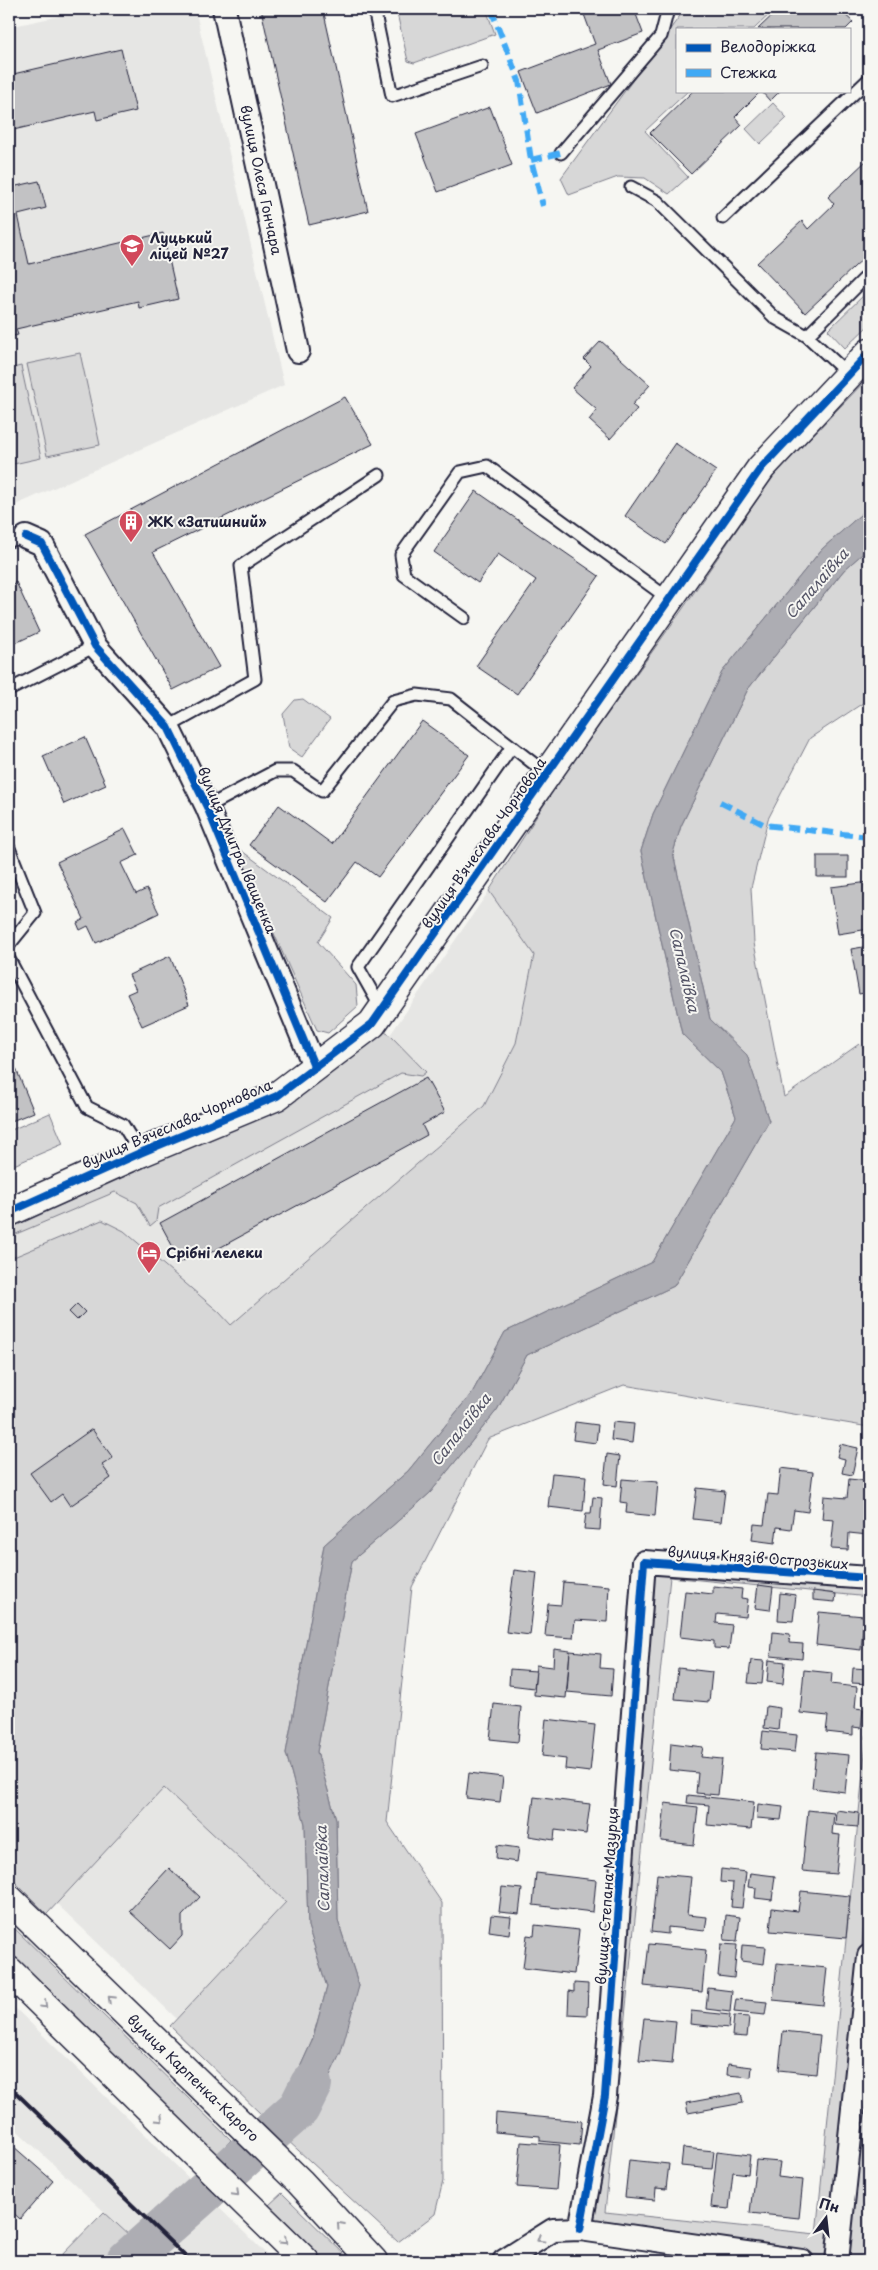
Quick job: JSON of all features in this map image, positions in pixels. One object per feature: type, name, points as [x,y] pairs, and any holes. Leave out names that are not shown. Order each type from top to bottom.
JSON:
[{"type":"street","name":"вулиця Олеся Гончара","points":[[224,9],[298,351]]},
{"type":"street","name":"вулиця Вʼячеслава Чорновола","points":[[9,1212],[140,1152],[277,1096],[372,1024],[762,468],[869,353]]},
{"type":"street","name":"вулиця Дмитра Іващенка","points":[[18,539],[42,544],[95,646],[168,727],[207,807],[315,1068]]},
{"type":"street","name":"вулиця Князів Острозьких","points":[[644,1562],[869,1578]]},
{"type":"street","name":"вулиця Степана Мазурця","points":[[580,2229],[605,2096],[644,1562]]},
{"type":"street","name":"вулиця Карпенка-Карого","points":[[9,1899],[300,2182],[373,2261]]},
{"type":"street","points":[[838,2261],[869,1956]]},
{"type":"street","points":[[9,1971],[305,2261]]},
{"type":"street","points":[[504,2261],[553,2230],[580,2229],[802,2261]]},
{"type":"lane","points":[[374,9],[392,96],[482,66]]},
{"type":"lane","points":[[561,153],[661,36],[667,13],[665,9]]},
{"type":"lane","points":[[723,218],[869,79]]},
{"type":"lane","points":[[631,187],[657,201],[775,318],[807,336],[848,374]]},
{"type":"lane","points":[[807,336],[869,274]]},
{"type":"lane","points":[[464,618],[404,575],[401,555],[460,472],[487,466],[669,599]]},
{"type":"lane","points":[[168,727],[255,679],[240,566],[379,475]]},
{"type":"lane","points":[[9,690],[95,646]]},
{"type":"lane","points":[[207,807],[275,771],[293,771],[322,791],[393,701],[417,695],[450,699],[547,774]]},
{"type":"lane","points":[[382,1009],[358,966],[511,748]]},
{"type":"lane","points":[[9,848],[35,913],[9,945]]},
{"type":"lane","points":[[9,958],[88,1107],[123,1125],[140,1152]]},
{"type":"shaded area","name":"Луцький ліцей №27","points":[[92,9],[195,9],[284,385],[9,508],[9,27]]},
{"type":"shaded area","points":[[396,9],[486,9],[495,34],[414,63],[408,61]]},
{"type":"shaded area","points":[[691,9],[775,9],[755,28],[676,28],[676,92],[687,92],[645,131],[688,177],[669,194],[645,178],[618,177],[569,195],[561,178],[682,13]]},
{"type":"shaded area","points":[[773,103],[787,118],[760,144],[746,129]]},
{"type":"shaded area","points":[[869,290],[869,325],[845,348],[828,330]]},
{"type":"shaded area","points":[[80,353],[100,445],[47,456],[27,364]]},
{"type":"shaded area","points":[[21,366],[41,458],[9,465],[9,369]]},
{"type":"shaded area","points":[[869,377],[869,507],[822,549],[722,672],[653,814],[641,851],[682,1034],[721,1072],[736,1117],[652,1262],[505,1332],[472,1393],[408,1471],[324,1545],[286,1753],[305,1824],[308,1926],[327,1987],[312,2041],[286,2098],[264,2117],[170,2026],[286,1902],[164,1788],[47,1914],[9,1876],[9,1259],[102,1220],[124,1231],[219,1312],[231,1325],[484,1106],[516,1043],[534,955],[489,891],[556,786],[682,610],[774,475]]},
{"type":"shaded area","points":[[869,548],[869,699],[810,738],[768,819],[751,888],[754,943],[784,1097],[859,1044],[869,1053],[869,1427],[624,1385],[488,1439],[412,1587],[387,1822],[442,1903],[443,2181],[435,2214],[398,2242],[286,2139],[311,2116],[359,1986],[338,1921],[336,1819],[317,1752],[352,1561],[430,1493],[497,1410],[527,1355],[674,1286],[769,1121],[747,1056],[710,1019],[673,853],[681,826],[748,689],[844,570]]},
{"type":"shaded area","points":[[303,699],[330,719],[302,757],[289,748],[283,714],[295,700]]},
{"type":"shaded area","points":[[235,846],[333,918],[318,942],[356,985],[358,1006],[328,1033],[317,1030]]},
{"type":"shaded area","name":"Срібні лелеки","points":[[489,891],[534,955],[516,1043],[484,1106],[231,1325],[219,1312],[9,1716],[9,1237],[295,1114],[390,1035]]},
{"type":"shaded area","points":[[383,1031],[390,1035],[426,1072],[421,1076],[401,1073],[158,1208],[156,1221],[150,1226],[137,1203],[115,1192],[9,1237],[9,1225]]},
{"type":"shaded area","points":[[50,1113],[63,1144],[9,1167],[9,1131]]},
{"type":"shaded area","points":[[653,1572],[869,1588],[869,1597],[670,1577],[605,2212],[816,2234],[869,1714],[869,1875],[830,2257],[590,2222]]},
{"type":"shaded area","points":[[164,1788],[286,1902],[177,2019],[56,1903]]},
{"type":"shaded area","points":[[9,1923],[231,2140],[217,2155],[9,1951]]},
{"type":"shaded area","points":[[9,2002],[273,2261],[157,2261],[9,2123]]},
{"type":"shaded area","points":[[869,2036],[869,2212],[866,2240],[869,2240],[869,2261],[846,2259]]},
{"type":"shaded area","points":[[282,2193],[351,2261],[326,2261],[269,2205]]},
{"type":"shaded area","points":[[104,2212],[157,2261],[56,2261]]},
{"type":"water","points":[[869,507],[869,548],[844,570],[748,689],[681,826],[673,853],[710,1019],[747,1055],[769,1121],[674,1286],[527,1355],[497,1410],[430,1493],[352,1561],[317,1752],[336,1819],[338,1921],[359,1986],[341,2052],[311,2116],[286,2139],[264,2117],[286,2098],[312,2041],[327,1987],[308,1926],[305,1824],[286,1753],[324,1545],[408,1471],[472,1393],[505,1332],[652,1262],[736,1117],[721,1072],[682,1034],[641,851],[653,814],[722,672],[822,549]]},
{"type":"building","points":[[261,9],[323,9],[368,211],[309,225]]},
{"type":"building","points":[[582,9],[634,9],[643,33],[598,50],[611,84],[537,113],[521,72],[595,44]]},
{"type":"building","points":[[779,9],[845,9],[842,12],[853,22],[847,28],[759,28]]},
{"type":"building","points":[[121,49],[136,111],[97,120],[95,111],[9,131],[9,75]]},
{"type":"building","points":[[692,92],[760,92],[735,117],[742,125],[691,174],[650,133]]},
{"type":"building","points":[[762,92],[779,92],[770,101]]},
{"type":"building","points":[[490,107],[512,165],[438,192],[416,134]]},
{"type":"building","points":[[869,158],[869,253],[805,313],[757,263],[802,221],[808,229],[834,204],[828,197]]},
{"type":"building","points":[[9,174],[12,187],[39,181],[46,208],[18,215],[29,264],[163,233],[178,299],[139,308],[138,301],[16,329],[18,335],[9,337]]},
{"type":"building","points":[[601,341],[650,385],[632,405],[637,409],[610,439],[589,420],[597,410],[572,388],[591,366],[584,359]]},
{"type":"building","name":"ЖК «Затишний»","points":[[345,397],[373,444],[153,552],[219,667],[173,690],[85,534]]},
{"type":"building","points":[[675,443],[716,471],[666,544],[625,516]]},
{"type":"building","points":[[476,491],[599,576],[517,694],[476,666],[536,580],[498,554],[478,583],[434,552]]},
{"type":"building","points":[[16,582],[39,632],[9,646],[9,586]]},
{"type":"building","points":[[422,721],[469,755],[378,877],[357,862],[327,902],[249,845],[279,805],[332,844]]},
{"type":"building","points":[[85,737],[106,785],[64,804],[43,756]]},
{"type":"building","points":[[125,829],[138,855],[121,863],[136,894],[147,889],[159,913],[96,943],[88,926],[80,930],[77,923],[84,919],[57,862]]},
{"type":"building","points":[[817,856],[848,856],[848,877],[817,877]]},
{"type":"building","points":[[869,882],[869,929],[838,934],[831,887]]},
{"type":"building","points":[[869,946],[869,992],[859,994],[851,949]]},
{"type":"building","points":[[170,956],[189,1005],[142,1026],[127,994],[136,990],[129,975]]},
{"type":"building","points":[[9,1052],[34,1112],[9,1122]]},
{"type":"building","points":[[426,1078],[445,1112],[422,1125],[427,1135],[199,1259],[196,1254],[181,1262],[160,1223]]},
{"type":"building","points":[[77,1304],[85,1312],[77,1320],[69,1312]]},
{"type":"building","points":[[575,1422],[598,1425],[596,1443],[573,1440]]},
{"type":"building","points":[[613,1422],[634,1424],[632,1443],[611,1440]]},
{"type":"building","points":[[92,1429],[113,1458],[102,1465],[111,1478],[70,1506],[62,1494],[51,1502],[30,1473]]},
{"type":"building","points":[[840,1444],[858,1448],[852,1475],[842,1473],[845,1459],[837,1457]]},
{"type":"building","points":[[607,1454],[620,1456],[617,1486],[604,1484]]},
{"type":"building","points":[[781,1468],[813,1472],[808,1512],[794,1510],[791,1529],[777,1527],[775,1543],[752,1540],[754,1524],[764,1525],[768,1494],[778,1495]]},
{"type":"building","points":[[552,1473],[586,1476],[583,1511],[548,1507]]},
{"type":"building","points":[[622,1479],[658,1482],[655,1516],[626,1513],[627,1503],[620,1502]]},
{"type":"building","points":[[849,1479],[869,1481],[868,1535],[849,1533],[848,1550],[831,1549],[834,1520],[822,1519],[824,1496],[847,1498]]},
{"type":"building","points":[[697,1488],[725,1491],[721,1522],[693,1519]]},
{"type":"building","points":[[593,1497],[602,1498],[600,1530],[584,1529],[586,1513],[591,1513]]},
{"type":"building","points":[[514,1570],[537,1573],[530,1635],[506,1632]]},
{"type":"building","points":[[563,1582],[609,1586],[607,1622],[575,1620],[573,1638],[545,1636],[548,1604],[561,1605]]},
{"type":"building","points":[[758,1585],[773,1587],[770,1610],[755,1608]]},
{"type":"building","points":[[713,1586],[742,1589],[741,1598],[748,1599],[746,1617],[717,1614],[716,1623],[732,1625],[729,1649],[714,1648],[714,1641],[680,1637],[685,1591],[713,1594]]},
{"type":"building","points":[[813,1591],[836,1594],[835,1602],[813,1600]]},
{"type":"building","points":[[780,1593],[796,1595],[793,1621],[778,1620]]},
{"type":"building","points":[[819,1612],[864,1616],[861,1650],[816,1645]]},
{"type":"building","points":[[773,1632],[790,1634],[789,1643],[803,1644],[802,1659],[771,1656]]},
{"type":"building","points":[[554,1649],[570,1651],[566,1698],[534,1695],[536,1665],[553,1667]]},
{"type":"building","points":[[570,1651],[601,1654],[600,1668],[613,1669],[611,1696],[567,1692]]},
{"type":"building","points":[[751,1660],[764,1661],[762,1684],[748,1683]]},
{"type":"building","points":[[769,1660],[785,1662],[783,1684],[767,1682]]},
{"type":"building","points":[[678,1668],[712,1672],[709,1702],[675,1699]]},
{"type":"building","points":[[853,1668],[869,1669],[869,1684],[852,1683]]},
{"type":"building","points":[[510,1669],[536,1671],[534,1688],[509,1685]]},
{"type":"building","points":[[804,1670],[832,1673],[831,1684],[857,1687],[855,1708],[863,1709],[861,1728],[853,1727],[853,1735],[826,1732],[828,1716],[800,1713]]},
{"type":"building","points":[[494,1704],[521,1707],[518,1742],[490,1739]]},
{"type":"building","points":[[766,1706],[780,1708],[778,1730],[764,1728]]},
{"type":"building","points":[[546,1719],[595,1725],[590,1772],[565,1769],[566,1759],[542,1756]]},
{"type":"building","points":[[763,1731],[797,1735],[795,1752],[761,1749]]},
{"type":"building","points":[[671,1743],[703,1747],[701,1757],[722,1759],[718,1795],[696,1793],[698,1773],[669,1770]]},
{"type":"building","points":[[816,1752],[849,1755],[845,1792],[812,1788]]},
{"type":"building","points":[[469,1773],[503,1777],[500,1802],[466,1798]]},
{"type":"building","points":[[688,1795],[754,1802],[751,1829],[707,1825],[709,1805],[687,1803]]},
{"type":"building","points":[[534,1797],[590,1804],[586,1834],[555,1830],[554,1840],[529,1836]]},
{"type":"building","points":[[665,1803],[698,1807],[694,1845],[661,1841]]},
{"type":"building","points":[[758,1804],[783,1807],[781,1820],[757,1818]]},
{"type":"building","points":[[808,1810],[834,1813],[832,1834],[840,1835],[836,1874],[802,1871]]},
{"type":"building","points":[[836,1810],[859,1813],[858,1827],[835,1825]]},
{"type":"building","points":[[497,1845],[519,1848],[517,1862],[496,1859]]},
{"type":"building","points":[[169,1868],[200,1897],[182,1916],[182,1936],[170,1949],[129,1911]]},
{"type":"building","points":[[721,1869],[746,1872],[742,1908],[731,1907],[733,1883],[720,1882]]},
{"type":"building","points":[[536,1873],[596,1880],[593,1912],[533,1905]]},
{"type":"building","points":[[750,1873],[775,1876],[772,1900],[755,1898],[756,1888],[748,1887]]},
{"type":"building","points":[[657,1874],[691,1877],[687,1915],[707,1917],[705,1931],[668,1927],[668,1934],[651,1932]]},
{"type":"building","points":[[502,1887],[522,1889],[519,1914],[499,1912]]},
{"type":"building","points":[[801,1891],[850,1896],[846,1938],[770,1931],[772,1908],[798,1911]]},
{"type":"building","points":[[491,1915],[511,1917],[509,1934],[489,1931]]},
{"type":"building","points":[[726,1915],[740,1917],[737,1941],[724,1940]]},
{"type":"building","points":[[535,1925],[579,1930],[574,1974],[523,1968],[527,1935],[534,1936]]},
{"type":"building","points":[[649,1944],[706,1950],[702,1992],[644,1986]]},
{"type":"building","points":[[721,1944],[737,1945],[734,1978],[718,1976]]},
{"type":"building","points":[[742,1945],[766,1947],[764,1964],[741,1961]]},
{"type":"building","points":[[777,1963],[827,1968],[823,2005],[773,2000]]},
{"type":"building","points":[[574,1983],[588,1984],[587,2015],[568,2014],[569,1991],[574,1992]]},
{"type":"building","points":[[708,1988],[732,1991],[730,2012],[706,2009]]},
{"type":"building","points":[[736,1999],[767,2002],[765,2015],[734,2012]]},
{"type":"building","points":[[691,2011],[730,2015],[729,2028],[690,2024]]},
{"type":"building","points":[[734,2016],[749,2017],[747,2037],[732,2036]]},
{"type":"building","points":[[644,2018],[676,2021],[672,2064],[639,2061]]},
{"type":"building","points":[[783,2031],[820,2035],[816,2074],[779,2070]]},
{"type":"building","points":[[728,2064],[752,2067],[751,2077],[727,2075]]},
{"type":"building","points":[[741,2093],[743,2103],[688,2113],[686,2103]]},
{"type":"building","points":[[496,2113],[582,2121],[580,2145],[540,2141],[540,2136],[495,2132]]},
{"type":"building","points":[[521,2142],[560,2145],[556,2190],[517,2187]]},
{"type":"building","points":[[13,2146],[53,2181],[20,2219],[9,2209],[9,2151]]},
{"type":"building","points":[[683,2148],[714,2151],[712,2169],[681,2166]]},
{"type":"building","points":[[717,2151],[750,2155],[748,2174],[733,2172],[729,2209],[711,2207]]},
{"type":"building","points":[[629,2160],[669,2164],[666,2189],[656,2188],[655,2200],[625,2197]]},
{"type":"building","points":[[756,2160],[780,2162],[778,2177],[803,2180],[799,2218],[750,2213]]},
{"type":"waterway","name":"Сапалаївка","points":[[127,2261],[299,2108],[311,2084]]},
{"type":"railway","points":[[9,2086],[190,2261]]},
{"type":"marked path","points":[[491,9],[519,81],[531,160],[543,206]]},
{"type":"marked path","points":[[531,160],[561,153]]},
{"type":"marked path","points":[[720,802],[765,825],[869,837]]},
{"type":"cycle path","points":[[9,1212],[140,1153],[277,1096],[372,1024],[761,468],[869,353]]},
{"type":"cycle path","points":[[26,537],[42,544],[95,646],[168,727],[207,807],[315,1068]]},
{"type":"cycle path","points":[[580,2229],[605,2096],[644,1562],[869,1578]]},
{"type":"place","name":"Луцький ліцей №27","points":[[132,267]]},
{"type":"place","name":"ЖК «Затишний»","points":[[131,543]]},
{"type":"place","name":"Срібні лелеки","points":[[149,1274]]}]
